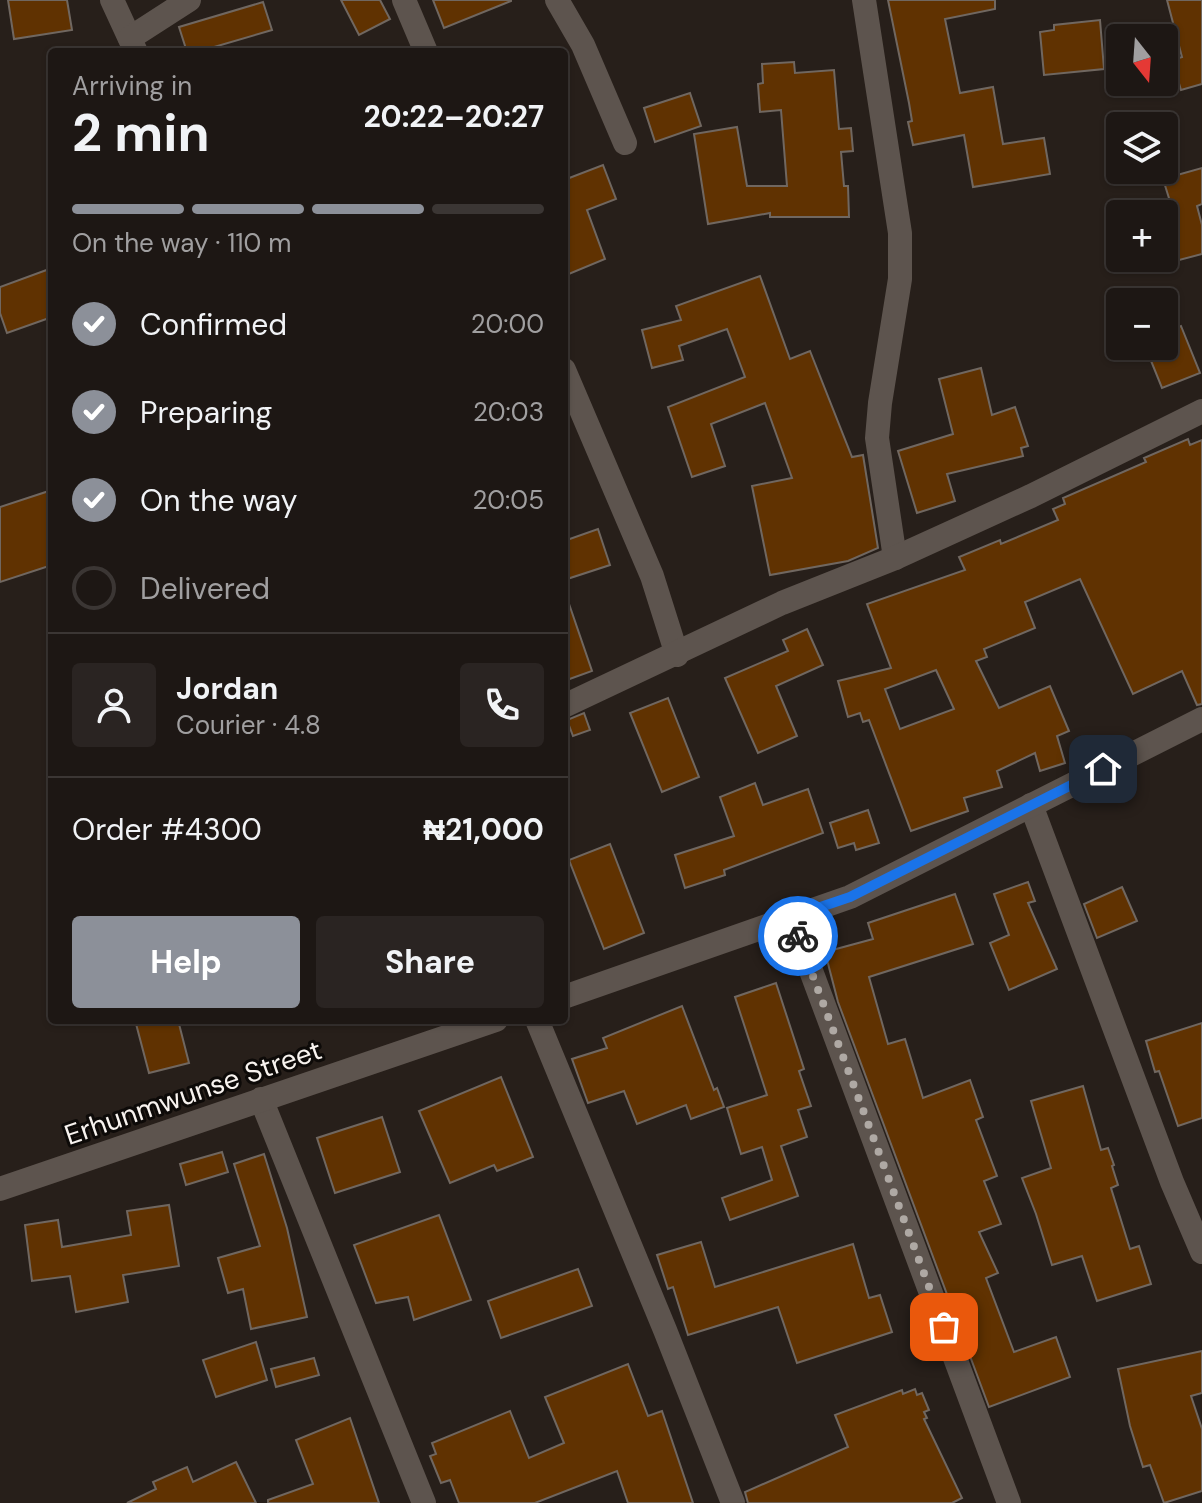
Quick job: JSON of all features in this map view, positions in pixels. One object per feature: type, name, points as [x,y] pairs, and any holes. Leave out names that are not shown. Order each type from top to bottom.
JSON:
[{"type":"street","points":[[112,0],[133,45],[189,0]]},
{"type":"street","points":[[404,0],[424,48]]},
{"type":"street","points":[[557,0],[583,45],[625,143]]},
{"type":"street","points":[[864,0],[900,233],[900,279],[877,438],[895,558]]},
{"type":"street","points":[[568,379],[652,576],[677,655]]},
{"type":"street","points":[[568,704],[782,603],[895,558],[1031,496],[1202,411]]},
{"type":"street","points":[[568,996],[850,897],[1202,719]]},
{"type":"street","points":[[1031,805],[1172,1182],[1202,1252]]},
{"type":"street","points":[[791,917],[1009,1503]]},
{"type":"street","name":"Erhunmwunse Street","points":[[0,1189],[484,1024]]},
{"type":"street","points":[[539,1024],[733,1503]]},
{"type":"street","points":[[261,1099],[424,1503]]},
{"type":"building","points":[[8,0],[67,0],[72,30],[14,39]]},
{"type":"building","points":[[341,0],[380,0],[390,19],[359,35]]},
{"type":"building","points":[[433,0],[511,0],[511,1],[444,28]]},
{"type":"building","points":[[888,0],[995,0],[995,9],[945,19],[960,93],[993,87],[1003,144],[1044,138],[1050,174],[973,187],[964,135],[913,145],[908,122],[912,121],[909,103]]},
{"type":"building","points":[[1167,0],[1202,0],[1202,84],[1181,90],[1178,58],[1182,57],[1178,24],[1173,24]]},
{"type":"building","points":[[263,2],[272,30],[211,48],[186,48],[179,27]]},
{"type":"building","points":[[1100,20],[1104,69],[1044,75],[1040,32],[1054,30],[1054,25]]},
{"type":"building","points":[[794,62],[795,73],[834,70],[839,129],[851,128],[853,151],[841,152],[844,186],[848,186],[849,217],[770,217],[770,213],[708,224],[694,134],[737,127],[747,186],[787,186],[781,110],[760,112],[758,84],[763,83],[762,64]]},
{"type":"building","points":[[690,93],[701,126],[655,142],[644,108]]},
{"type":"building","points":[[603,165],[616,199],[587,210],[605,259],[568,274],[568,178]]},
{"type":"building","points":[[1202,168],[1202,204],[1197,206],[1202,225],[1202,254],[1178,260],[1178,200],[1170,200],[1165,184],[1178,184],[1178,175]]},
{"type":"building","points":[[48,269],[48,318],[7,333],[0,313],[0,287]]},
{"type":"building","points":[[760,276],[790,359],[810,351],[852,457],[863,455],[878,548],[848,561],[770,575],[752,486],[792,478],[765,403],[711,424],[725,466],[692,477],[668,407],[745,377],[727,329],[679,346],[683,360],[652,368],[642,330],[681,320],[676,306]]},
{"type":"building","points":[[1181,326],[1200,373],[1162,388],[1151,360],[1178,360],[1178,327]]},
{"type":"building","points":[[981,368],[992,415],[1015,407],[1028,446],[1021,448],[1023,456],[947,474],[955,501],[917,513],[898,451],[953,434],[939,379]]},
{"type":"building","points":[[1188,439],[1190,445],[1202,440],[1202,704],[1197,705],[1182,671],[1133,694],[1080,579],[1025,602],[1035,628],[984,649],[987,657],[976,661],[999,708],[1050,686],[1069,731],[1057,736],[1065,763],[1040,771],[1035,753],[997,771],[1002,787],[964,798],[968,811],[911,831],[869,720],[863,722],[860,713],[848,717],[838,681],[891,668],[867,604],[965,570],[959,557],[1000,540],[1001,544],[1058,520],[1053,509],[1065,504],[1063,498],[1146,462],[1144,458]],"holes":[[[936,670],[954,709],[900,729],[885,689]]]},
{"type":"building","points":[[48,491],[48,566],[0,582],[0,507]]},
{"type":"building","points":[[598,529],[610,565],[568,579],[568,540]]},
{"type":"building","points":[[568,601],[592,671],[568,680]]},
{"type":"building","points":[[807,629],[823,665],[776,686],[797,736],[758,753],[725,678],[788,651],[783,640]]},
{"type":"building","points":[[668,698],[699,777],[662,792],[630,713]]},
{"type":"building","points":[[584,713],[590,730],[573,736],[568,720]]},
{"type":"building","points":[[755,783],[763,805],[808,789],[823,833],[724,870],[725,875],[685,888],[675,855],[734,836],[720,797]]},
{"type":"building","points":[[868,810],[879,843],[856,850],[854,843],[838,848],[830,823]]},
{"type":"building","points":[[610,844],[644,933],[604,949],[569,860]]},
{"type":"building","points":[[1028,882],[1035,901],[1028,903],[1057,969],[1009,990],[990,943],[1009,935],[994,894]]},
{"type":"building","points":[[1122,887],[1137,921],[1097,938],[1084,904]]},
{"type":"building","points":[[955,894],[973,944],[869,977],[888,1044],[905,1039],[923,1098],[970,1080],[983,1117],[976,1120],[997,1176],[984,1181],[1001,1224],[979,1232],[998,1273],[986,1278],[1014,1352],[1056,1337],[1070,1377],[989,1407],[838,1002],[825,952],[873,939],[868,923]]},
{"type":"building","points":[[776,983],[804,1069],[799,1071],[811,1106],[798,1110],[807,1137],[781,1146],[798,1196],[730,1220],[722,1198],[772,1180],[762,1147],[741,1154],[727,1108],[767,1095],[735,997]]},
{"type":"building","points":[[682,1006],[714,1090],[717,1088],[724,1107],[691,1119],[686,1105],[637,1124],[624,1091],[588,1103],[572,1059],[607,1048],[603,1038]]},
{"type":"building","points":[[1202,1023],[1202,1118],[1178,1126],[1159,1071],[1155,1072],[1146,1041]]},
{"type":"building","points":[[136,1024],[179,1024],[189,1063],[149,1073]]},
{"type":"building","points":[[501,1077],[533,1157],[497,1171],[494,1165],[450,1183],[419,1111]]},
{"type":"building","points":[[1083,1086],[1101,1150],[1108,1148],[1114,1165],[1118,1185],[1111,1188],[1130,1249],[1139,1246],[1151,1284],[1097,1301],[1082,1256],[1052,1265],[1022,1178],[1051,1168],[1031,1101]]},
{"type":"building","points":[[382,1117],[400,1172],[335,1193],[317,1138]]},
{"type":"building","points":[[222,1152],[228,1172],[186,1185],[180,1164]]},
{"type":"building","points":[[264,1154],[287,1228],[307,1317],[251,1329],[243,1289],[228,1293],[218,1258],[260,1246],[234,1164]]},
{"type":"building","points":[[169,1205],[179,1266],[123,1275],[128,1302],[76,1312],[70,1276],[32,1281],[25,1225],[58,1220],[62,1247],[131,1235],[127,1211]]},
{"type":"building","points":[[439,1215],[471,1300],[414,1320],[408,1297],[376,1303],[354,1245]]},
{"type":"building","points":[[701,1242],[715,1287],[853,1244],[869,1298],[880,1295],[892,1332],[797,1363],[778,1307],[688,1335],[673,1287],[668,1289],[657,1255]]},
{"type":"building","points":[[578,1269],[592,1306],[501,1338],[488,1301]]},
{"type":"building","points":[[256,1342],[267,1380],[216,1397],[203,1360]]},
{"type":"building","points":[[1202,1351],[1202,1393],[1191,1396],[1202,1429],[1202,1491],[1164,1503],[1150,1465],[1143,1467],[1130,1426],[1118,1369]]},
{"type":"building","points":[[314,1358],[319,1375],[276,1387],[271,1369]]},
{"type":"building","points":[[628,1364],[648,1416],[662,1411],[693,1503],[628,1503],[617,1471],[535,1503],[459,1503],[450,1480],[441,1483],[430,1456],[436,1454],[432,1443],[510,1411],[529,1458],[564,1443],[545,1397]]},
{"type":"building","points":[[915,1389],[917,1395],[922,1393],[929,1410],[924,1412],[927,1418],[924,1419],[962,1498],[952,1503],[748,1503],[745,1492],[848,1447],[835,1415],[902,1390],[903,1394]]},
{"type":"building","points":[[350,1418],[379,1503],[268,1503],[268,1500],[313,1484],[296,1440]]},
{"type":"building","points":[[236,1462],[256,1503],[127,1503],[156,1489],[153,1482],[187,1467],[193,1482]]},
{"type":"way so far","points":[[798,936],[944,1327]]},
{"type":"route","points":[[798,936],[791,917],[850,897],[1103,769]]}]
